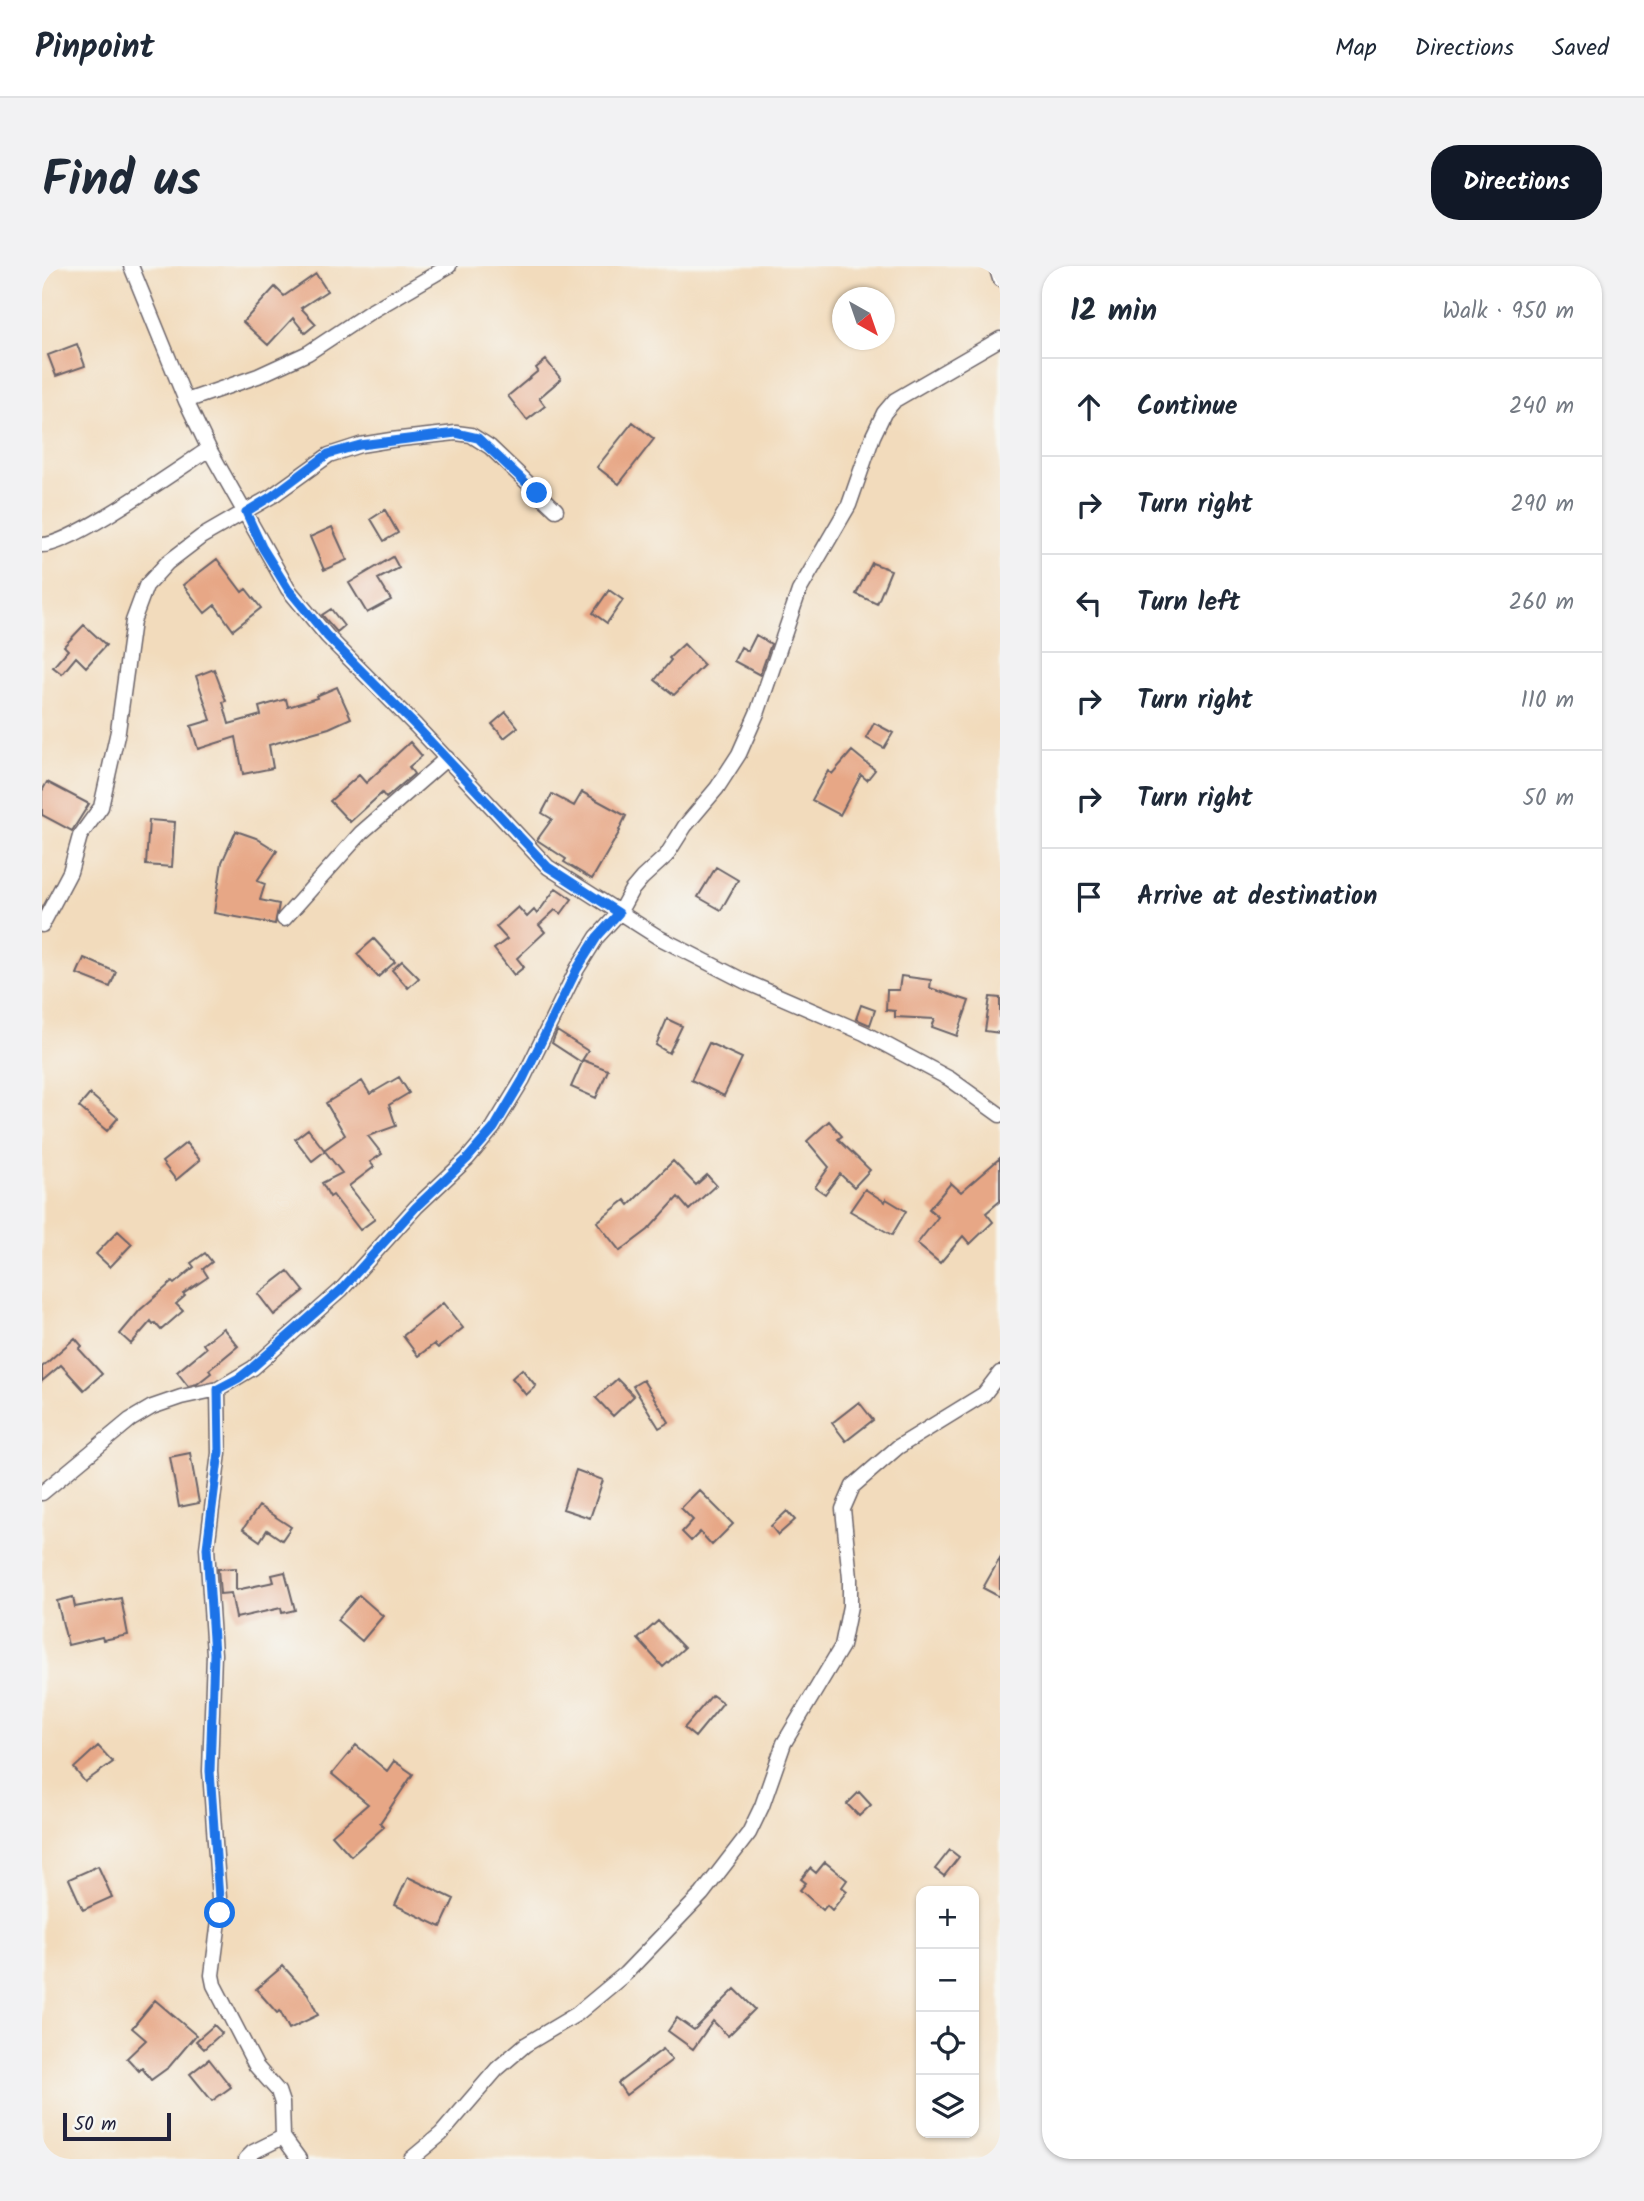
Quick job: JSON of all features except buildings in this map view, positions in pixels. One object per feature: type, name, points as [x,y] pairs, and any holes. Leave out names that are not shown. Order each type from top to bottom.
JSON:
[{"type":"street","points":[[131,266],[209,449],[288,589],[327,636],[447,758],[548,867],[659,937],[744,981],[864,1033],[950,1079],[1000,1115]]},
{"type":"street","points":[[187,401],[291,362],[449,266]]},
{"type":"street","points":[[996,266],[1000,279]]},
{"type":"street","points":[[42,1493],[130,1420],[152,1407],[218,1389],[253,1367],[341,1290],[416,1207],[467,1159],[494,1128],[523,1079],[577,969],[597,937],[619,913],[631,891],[666,856],[739,754],[758,711],[799,591],[849,505],[873,436],[884,413],[895,400],[1000,339]]},
{"type":"street","points":[[42,925],[70,872],[80,836],[101,807],[118,731],[133,621],[146,586],[167,564],[201,537],[272,496],[328,454],[360,445],[456,433],[478,438],[556,510]]},
{"type":"street","points":[[42,545],[49,545],[87,527],[209,449]]},
{"type":"street","points":[[284,919],[361,833],[447,758]]},
{"type":"street","points":[[411,2159],[441,2134],[497,2069],[525,2045],[577,2014],[625,1974],[702,1894],[749,1833],[762,1806],[784,1743],[842,1646],[850,1606],[843,1509],[853,1486],[898,1447],[984,1394],[1000,1373]]},
{"type":"street","points":[[218,1389],[219,1452],[207,1548],[214,1654],[210,1771],[220,1913],[212,1975],[214,1985],[256,2066],[278,2091],[283,2116],[283,2137],[299,2159]]},
{"type":"street","points":[[246,2159],[253,2152],[283,2137]]},
{"type":"route","points":[[220,1913],[210,1771],[214,1654],[207,1548],[219,1452],[218,1389],[253,1367],[341,1290],[416,1207],[467,1159],[494,1128],[523,1079],[577,969],[597,937],[619,913],[548,867],[327,636],[288,589],[262,547],[246,512],[328,454],[360,445],[456,433],[478,438],[537,493]]}]
